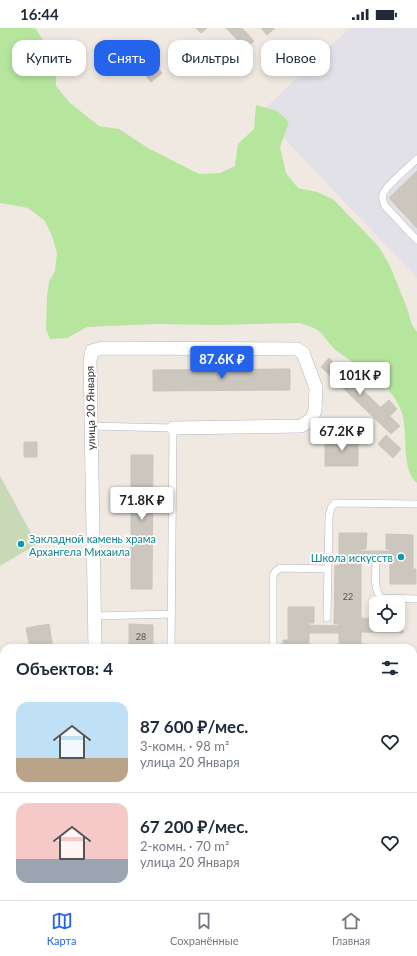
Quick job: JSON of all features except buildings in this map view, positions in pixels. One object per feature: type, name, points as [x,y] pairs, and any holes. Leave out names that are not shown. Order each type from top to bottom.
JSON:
[{"type":"street","name":"улица 20 Января","points":[[95,644],[90,426],[90,360],[92,350],[102,348],[297,348],[303,353],[316,388],[315,410],[312,419],[301,426],[173,428]]},
{"type":"lane","points":[[417,159],[387,188],[383,194],[385,206],[417,240]]},
{"type":"lane","points":[[90,426],[173,428],[171,644]]},
{"type":"lane","points":[[327,618],[329,516],[331,508],[335,503],[417,504]]},
{"type":"lane","points":[[376,562],[376,590],[378,596],[382,598],[417,599]]},
{"type":"lane","points":[[273,644],[273,575],[280,568],[328,569]]},
{"type":"lane","points":[[95,616],[172,614]]},
{"type":"shaded area","points":[[350,28],[417,28],[417,278],[260,113],[299,76],[330,76],[330,47]]},
{"type":"green space","points":[[0,28],[35,28],[43,40],[12,40],[12,76],[56,76],[56,86],[70,103],[99,126],[119,129],[148,148],[199,174],[220,173],[235,166],[238,144],[254,129],[256,105],[277,111],[289,122],[280,147],[286,173],[298,188],[317,192],[334,200],[379,247],[390,266],[407,308],[412,325],[417,332],[417,483],[412,477],[407,461],[402,413],[391,393],[375,378],[332,347],[321,333],[312,327],[299,323],[216,325],[156,324],[87,327],[67,338],[50,339],[46,329],[47,297],[49,282],[55,271],[57,253],[52,236],[45,221],[28,208],[0,203]]},
{"type":"green space","points":[[0,476],[37,544],[0,566]]},
{"type":"place","name":"Закладной камень храма Архангела Михаила","points":[[21,544]]},
{"type":"place","name":"Школа искусств","points":[[401,557]]}]
